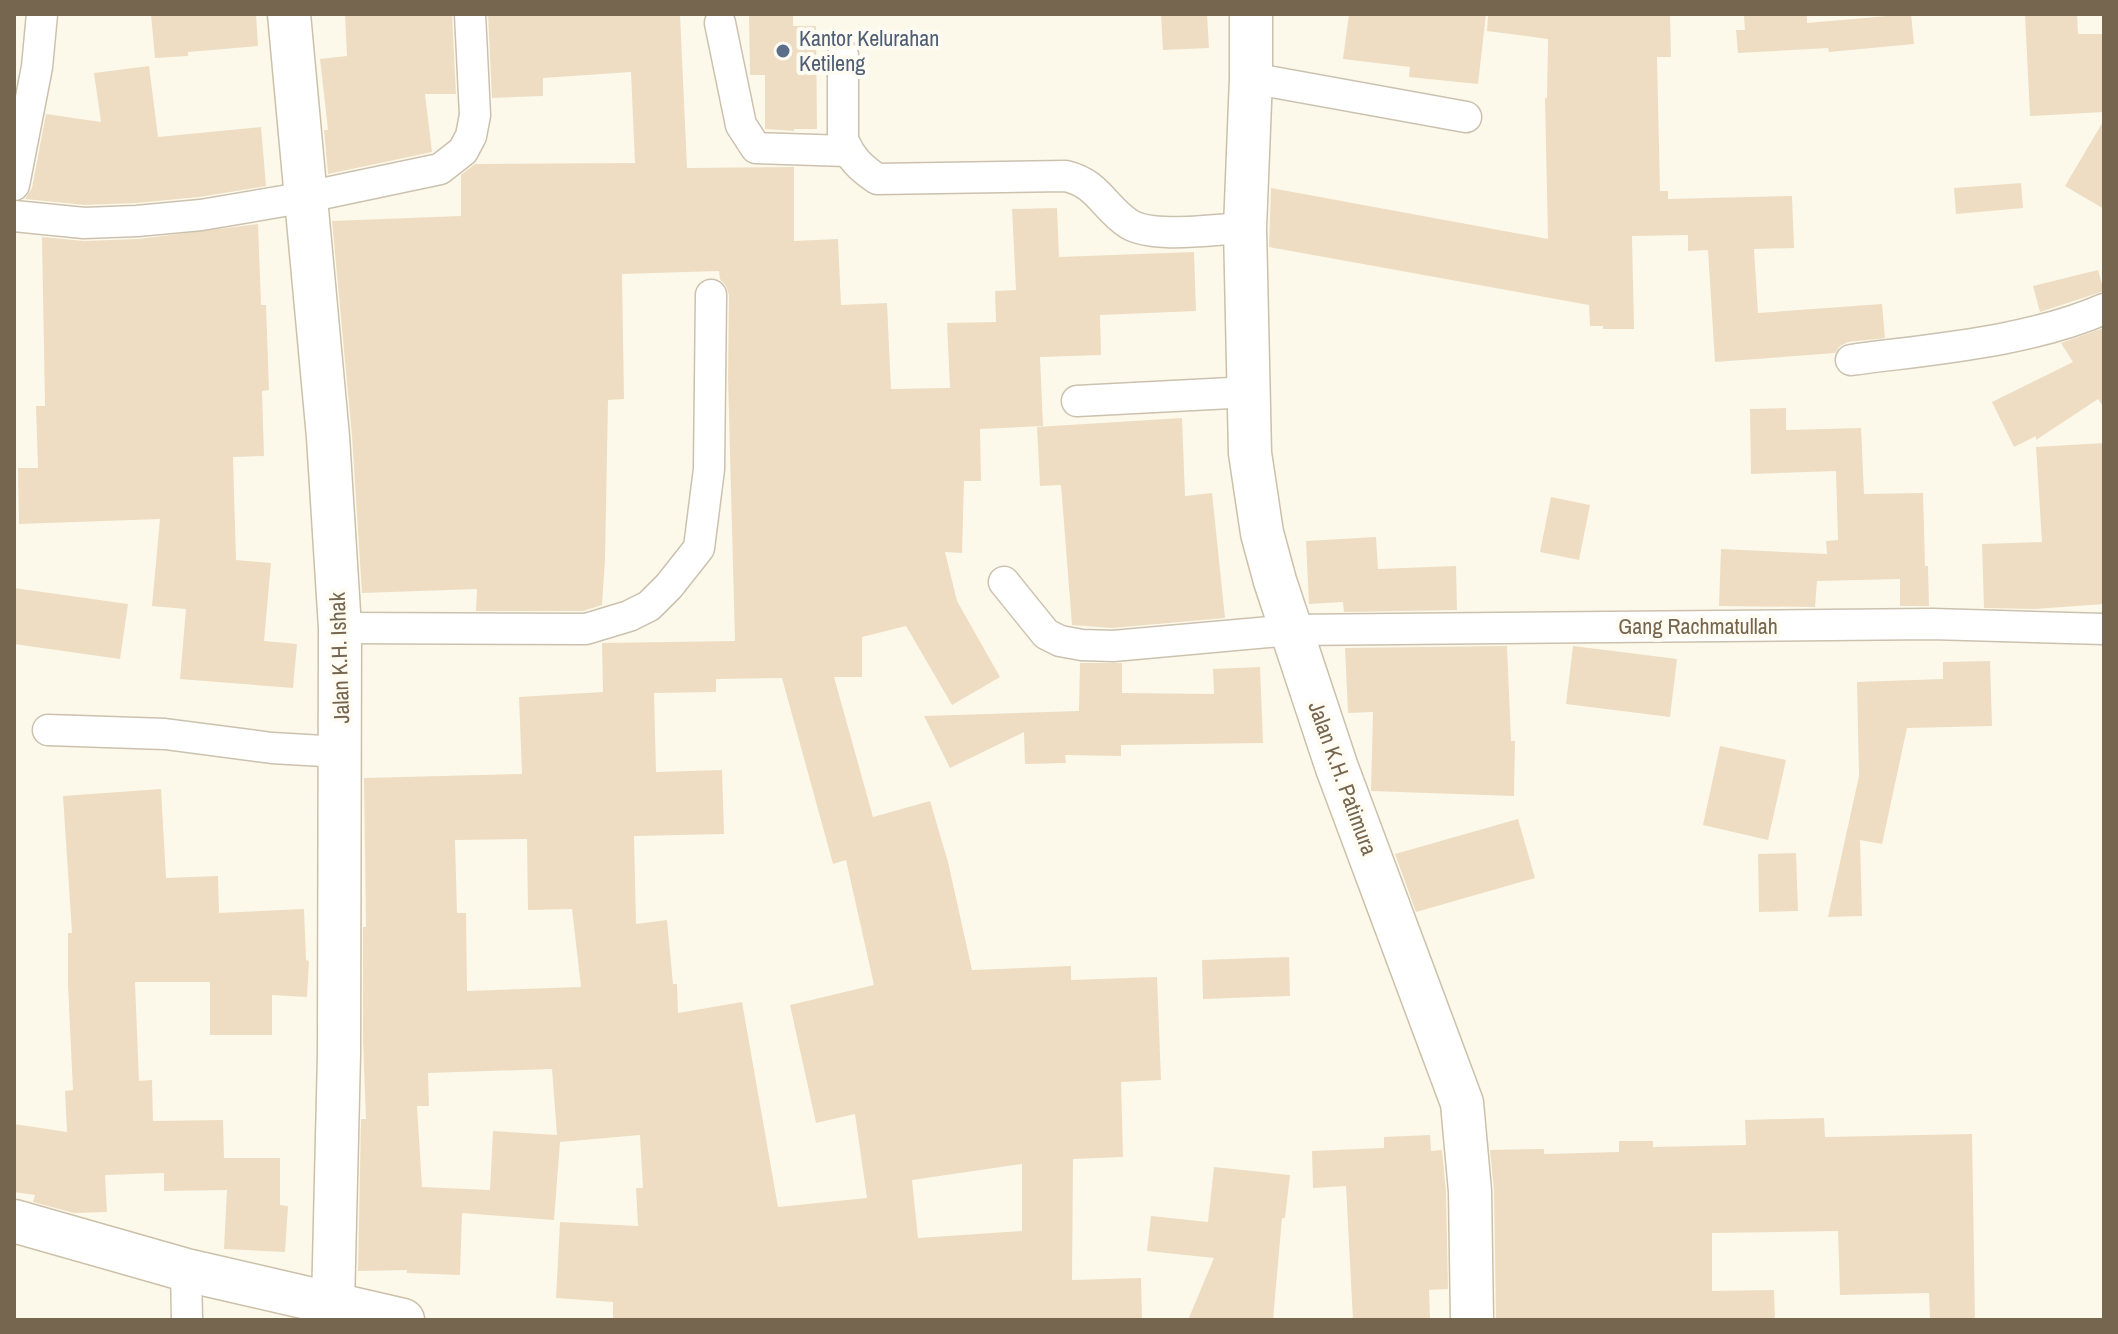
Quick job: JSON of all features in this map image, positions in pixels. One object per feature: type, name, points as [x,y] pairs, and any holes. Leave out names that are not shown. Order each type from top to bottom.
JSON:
[{"type":"street","points":[[14,185],[37,67],[42,14]]},
{"type":"street","name":"Jalan K.H. Ishak","points":[[289,14],[328,437],[340,628],[339,1054],[333,1312]]},
{"type":"street","points":[[14,216],[84,223],[201,215],[440,169],[463,151],[471,136],[475,115],[470,14]]},
{"type":"street","name":"Jalan K.H. Patimura","points":[[1251,14],[1245,228],[1250,453],[1254,486],[1272,569],[1337,768],[1462,1103],[1470,1191],[1472,1320]]},
{"type":"street","points":[[720,23],[741,125],[756,148],[770,151],[847,151]]},
{"type":"street","points":[[843,55],[843,139],[847,151],[861,168],[877,179],[1066,176],[1082,180],[1094,188],[1131,226],[1153,231],[1245,228]]},
{"type":"street","points":[[1251,78],[1466,117]]},
{"type":"street","points":[[340,628],[586,629],[629,616],[649,606],[699,548],[709,469],[711,295]]},
{"type":"street","points":[[1851,360],[2025,333],[2081,319],[2104,309]]},
{"type":"street","points":[[1077,401],[1250,392]]},
{"type":"street","name":"Gang Rachmatullah","points":[[1004,582],[1046,634],[1060,641],[1082,645],[1113,646],[1292,630],[1932,624],[2104,629]]},
{"type":"street","points":[[48,730],[165,734],[272,748],[341,752]]},
{"type":"street","points":[[14,1221],[333,1312],[403,1320]]},
{"type":"street","points":[[186,1270],[187,1320]]},
{"type":"building","points":[[151,14],[256,14],[258,46],[155,58]]},
{"type":"building","points":[[345,14],[452,14],[456,94],[425,94],[432,152],[328,174],[324,130],[328,130],[320,59],[347,56]]},
{"type":"building","points":[[488,14],[680,14],[687,168],[794,167],[794,241],[838,239],[841,305],[887,303],[891,389],[950,388],[947,323],[996,322],[995,291],[1016,290],[1012,209],[1057,208],[1059,257],[1194,252],[1196,311],[1100,315],[1101,355],[1040,357],[1043,426],[980,429],[981,481],[964,481],[962,553],[945,552],[957,601],[1000,677],[952,705],[906,626],[862,637],[862,677],[834,677],[873,817],[930,801],[948,862],[972,970],[1071,966],[1071,980],[1157,977],[1161,1080],[1121,1082],[1123,1157],[1073,1159],[1072,1280],[1141,1278],[1142,1320],[613,1320],[613,1302],[556,1298],[560,1222],[638,1226],[636,1188],[643,1188],[640,1135],[560,1142],[554,1220],[462,1213],[460,1275],[407,1273],[407,1270],[358,1271],[361,1119],[366,1119],[363,1041],[363,927],[366,927],[364,778],[522,774],[519,697],[603,692],[602,643],[735,641],[728,378],[729,295],[719,271],[622,274],[624,399],[608,400],[602,605],[583,611],[476,611],[477,589],[362,593],[352,436],[332,221],[461,216],[461,175],[475,164],[635,163],[631,72],[543,78],[543,96],[492,98]],"holes":[[[782,678],[833,864],[846,860],[874,985],[790,1005],[816,1123],[855,1114],[867,1198],[778,1207],[742,1002],[678,1013],[677,984],[673,984],[667,920],[636,924],[634,836],[724,834],[722,770],[656,772],[654,693],[716,692],[716,679]],[[527,839],[528,910],[572,909],[581,987],[467,991],[466,913],[457,913],[455,840]],[[552,1069],[557,1135],[493,1131],[490,1190],[422,1187],[417,1106],[429,1106],[428,1073]],[[1022,1164],[1022,1231],[918,1238],[912,1180]]]},
{"type":"building","points":[[749,14],[793,14],[793,26],[816,26],[817,129],[765,129],[765,75],[750,75]]},
{"type":"building","points":[[1161,14],[1207,14],[1209,48],[1163,50]]},
{"type":"building","points":[[1349,14],[1486,14],[1478,84],[1409,77],[1410,67],[1343,59]]},
{"type":"building","points":[[1488,14],[1670,14],[1671,57],[1657,57],[1660,191],[1668,191],[1668,199],[1792,196],[1794,248],[1754,249],[1758,313],[1882,304],[1885,338],[1848,342],[1835,353],[1715,362],[1708,250],[1688,251],[1688,235],[1632,236],[1634,329],[1590,326],[1589,305],[1269,247],[1271,188],[1548,239],[1545,98],[1548,39],[1487,31]]},
{"type":"building","points":[[1807,14],[1807,23],[1911,14],[1914,44],[1829,52],[1828,48],[1738,53],[1736,30],[1745,30],[1744,16]]},
{"type":"building","points":[[2025,14],[2077,14],[2078,34],[2104,34],[2104,112],[2030,116]]},
{"type":"building","points":[[149,66],[158,137],[261,127],[266,186],[136,203],[85,205],[25,199],[32,188],[46,114],[101,122],[94,73]]},
{"type":"building","points":[[2104,120],[2104,209],[2065,186]]},
{"type":"building","points":[[2021,183],[2023,208],[1956,214],[1954,188]]},
{"type":"building","points":[[258,224],[261,305],[266,305],[269,390],[262,391],[264,456],[233,457],[236,560],[271,563],[264,641],[297,644],[293,688],[180,679],[186,609],[152,606],[160,519],[19,524],[18,468],[38,468],[36,406],[45,406],[42,237],[84,241],[138,239]]},
{"type":"building","points":[[2098,270],[2104,291],[2040,312],[2033,286]]},
{"type":"building","points":[[2104,328],[2104,408],[2098,399],[2036,440],[2036,436],[2014,447],[1992,402],[2073,362],[2061,343]]},
{"type":"building","points":[[1786,408],[1786,430],[1861,428],[1864,494],[1923,493],[1929,606],[1900,606],[1900,579],[1817,581],[1815,607],[1719,606],[1721,549],[1827,554],[1826,541],[1838,540],[1836,471],[1751,474],[1750,409]]},
{"type":"building","points":[[1182,418],[1185,496],[1212,493],[1225,618],[1112,628],[1072,625],[1061,485],[1040,486],[1037,427]]},
{"type":"building","points":[[2104,443],[2104,604],[2035,609],[1984,608],[1982,544],[2042,542],[2036,447]]},
{"type":"building","points":[[1551,497],[1590,505],[1579,560],[1540,552]]},
{"type":"building","points":[[1376,537],[1378,569],[1456,566],[1457,610],[1344,612],[1343,602],[1309,604],[1306,541]]},
{"type":"building","points":[[14,588],[128,604],[120,659],[14,644]]},
{"type":"building","points":[[1507,646],[1511,741],[1515,741],[1514,796],[1371,791],[1373,712],[1348,713],[1345,648]]},
{"type":"building","points":[[1573,646],[1677,659],[1670,717],[1566,704]]},
{"type":"building","points":[[1990,661],[1992,726],[1907,728],[1882,844],[1860,840],[1862,916],[1828,917],[1859,776],[1857,682],[1943,679],[1943,662]]},
{"type":"building","points":[[1080,663],[1122,663],[1122,693],[1214,694],[1213,669],[1260,667],[1263,743],[1121,745],[1121,756],[1065,755],[1066,763],[1025,764],[1024,732],[950,768],[924,716],[1079,711]]},
{"type":"building","points":[[1720,746],[1786,760],[1768,840],[1703,825]]},
{"type":"building","points":[[161,789],[166,878],[218,876],[219,913],[304,909],[306,960],[309,961],[307,997],[272,995],[272,1035],[210,1035],[210,982],[135,982],[139,1081],[152,1080],[153,1121],[223,1120],[224,1158],[280,1158],[280,1205],[288,1206],[285,1252],[224,1249],[227,1190],[164,1191],[164,1173],[105,1175],[107,1212],[74,1213],[33,1202],[35,1195],[14,1192],[14,1124],[67,1132],[65,1091],[73,1090],[68,985],[68,933],[72,933],[63,796]]},
{"type":"building","points":[[1518,819],[1535,878],[1416,912],[1395,854]]},
{"type":"building","points":[[1796,853],[1798,911],[1759,912],[1758,854]]},
{"type":"building","points":[[1289,957],[1290,996],[1203,999],[1202,960]]},
{"type":"building","points":[[1824,1118],[1825,1137],[1972,1134],[1975,1320],[1930,1320],[1929,1293],[1840,1295],[1838,1231],[1712,1233],[1712,1291],[1774,1290],[1775,1320],[1496,1320],[1494,1191],[1490,1150],[1544,1149],[1544,1154],[1619,1152],[1619,1141],[1653,1141],[1653,1147],[1746,1145],[1745,1120]]},
{"type":"building","points":[[1430,1135],[1431,1151],[1442,1150],[1448,1289],[1429,1290],[1430,1320],[1353,1320],[1346,1186],[1313,1188],[1312,1151],[1384,1148],[1384,1137]]},
{"type":"building","points":[[1214,1167],[1290,1175],[1285,1218],[1282,1218],[1273,1320],[1188,1320],[1214,1258],[1147,1251],[1151,1216],[1208,1222]]},
{"type":"place","name":"Kantor Kelurahan Ketileng","points":[[783,51]]}]
